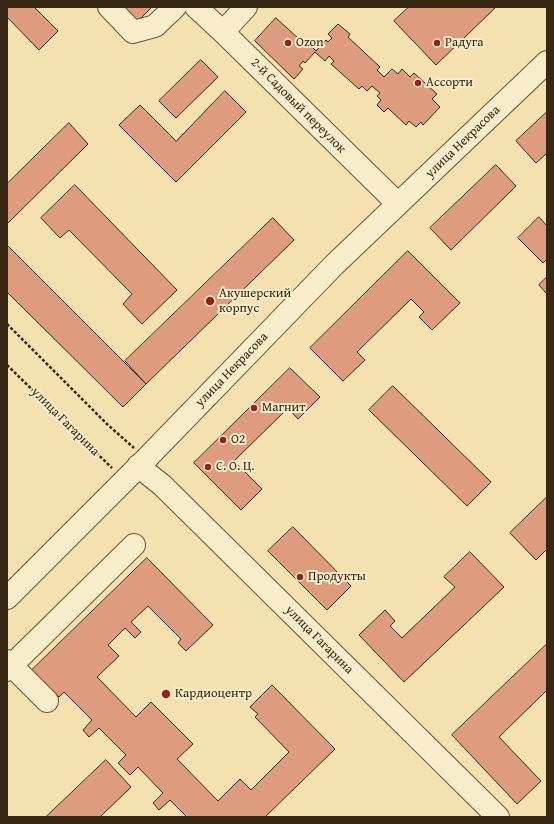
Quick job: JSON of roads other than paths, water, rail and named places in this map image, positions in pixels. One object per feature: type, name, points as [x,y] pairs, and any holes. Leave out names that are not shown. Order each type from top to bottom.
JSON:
[{"type":"street","points":[[109,7],[133,32],[155,26],[175,7]]},
{"type":"street","name":"2-й Садовый переулок","points":[[196,7],[398,204]]},
{"type":"street","points":[[223,32],[246,7]]},
{"type":"street","name":"улица Некрасова","points":[[7,598],[334,265],[547,62]]},
{"type":"street","name":"улица Гагарина","points":[[136,468],[162,485],[496,816]]},
{"type":"street","points":[[47,701],[8,665],[134,545]]},
{"type":"place","name":"Ozon","points":[[288,43]]},
{"type":"place","name":"Радуга","points":[[437,43]]},
{"type":"place","name":"Ассорти","points":[[418,83]]},
{"type":"place","name":"Акушерский корпус","points":[[210,301]]},
{"type":"place","name":"Магнит","points":[[254,408]]},
{"type":"place","name":"O2","points":[[223,440]]},
{"type":"place","name":"С. О. Ц.","points":[[208,467]]},
{"type":"place","name":"Продукты","points":[[300,577]]},
{"type":"place","name":"Кардиоцентр","points":[[166,694]]}]
